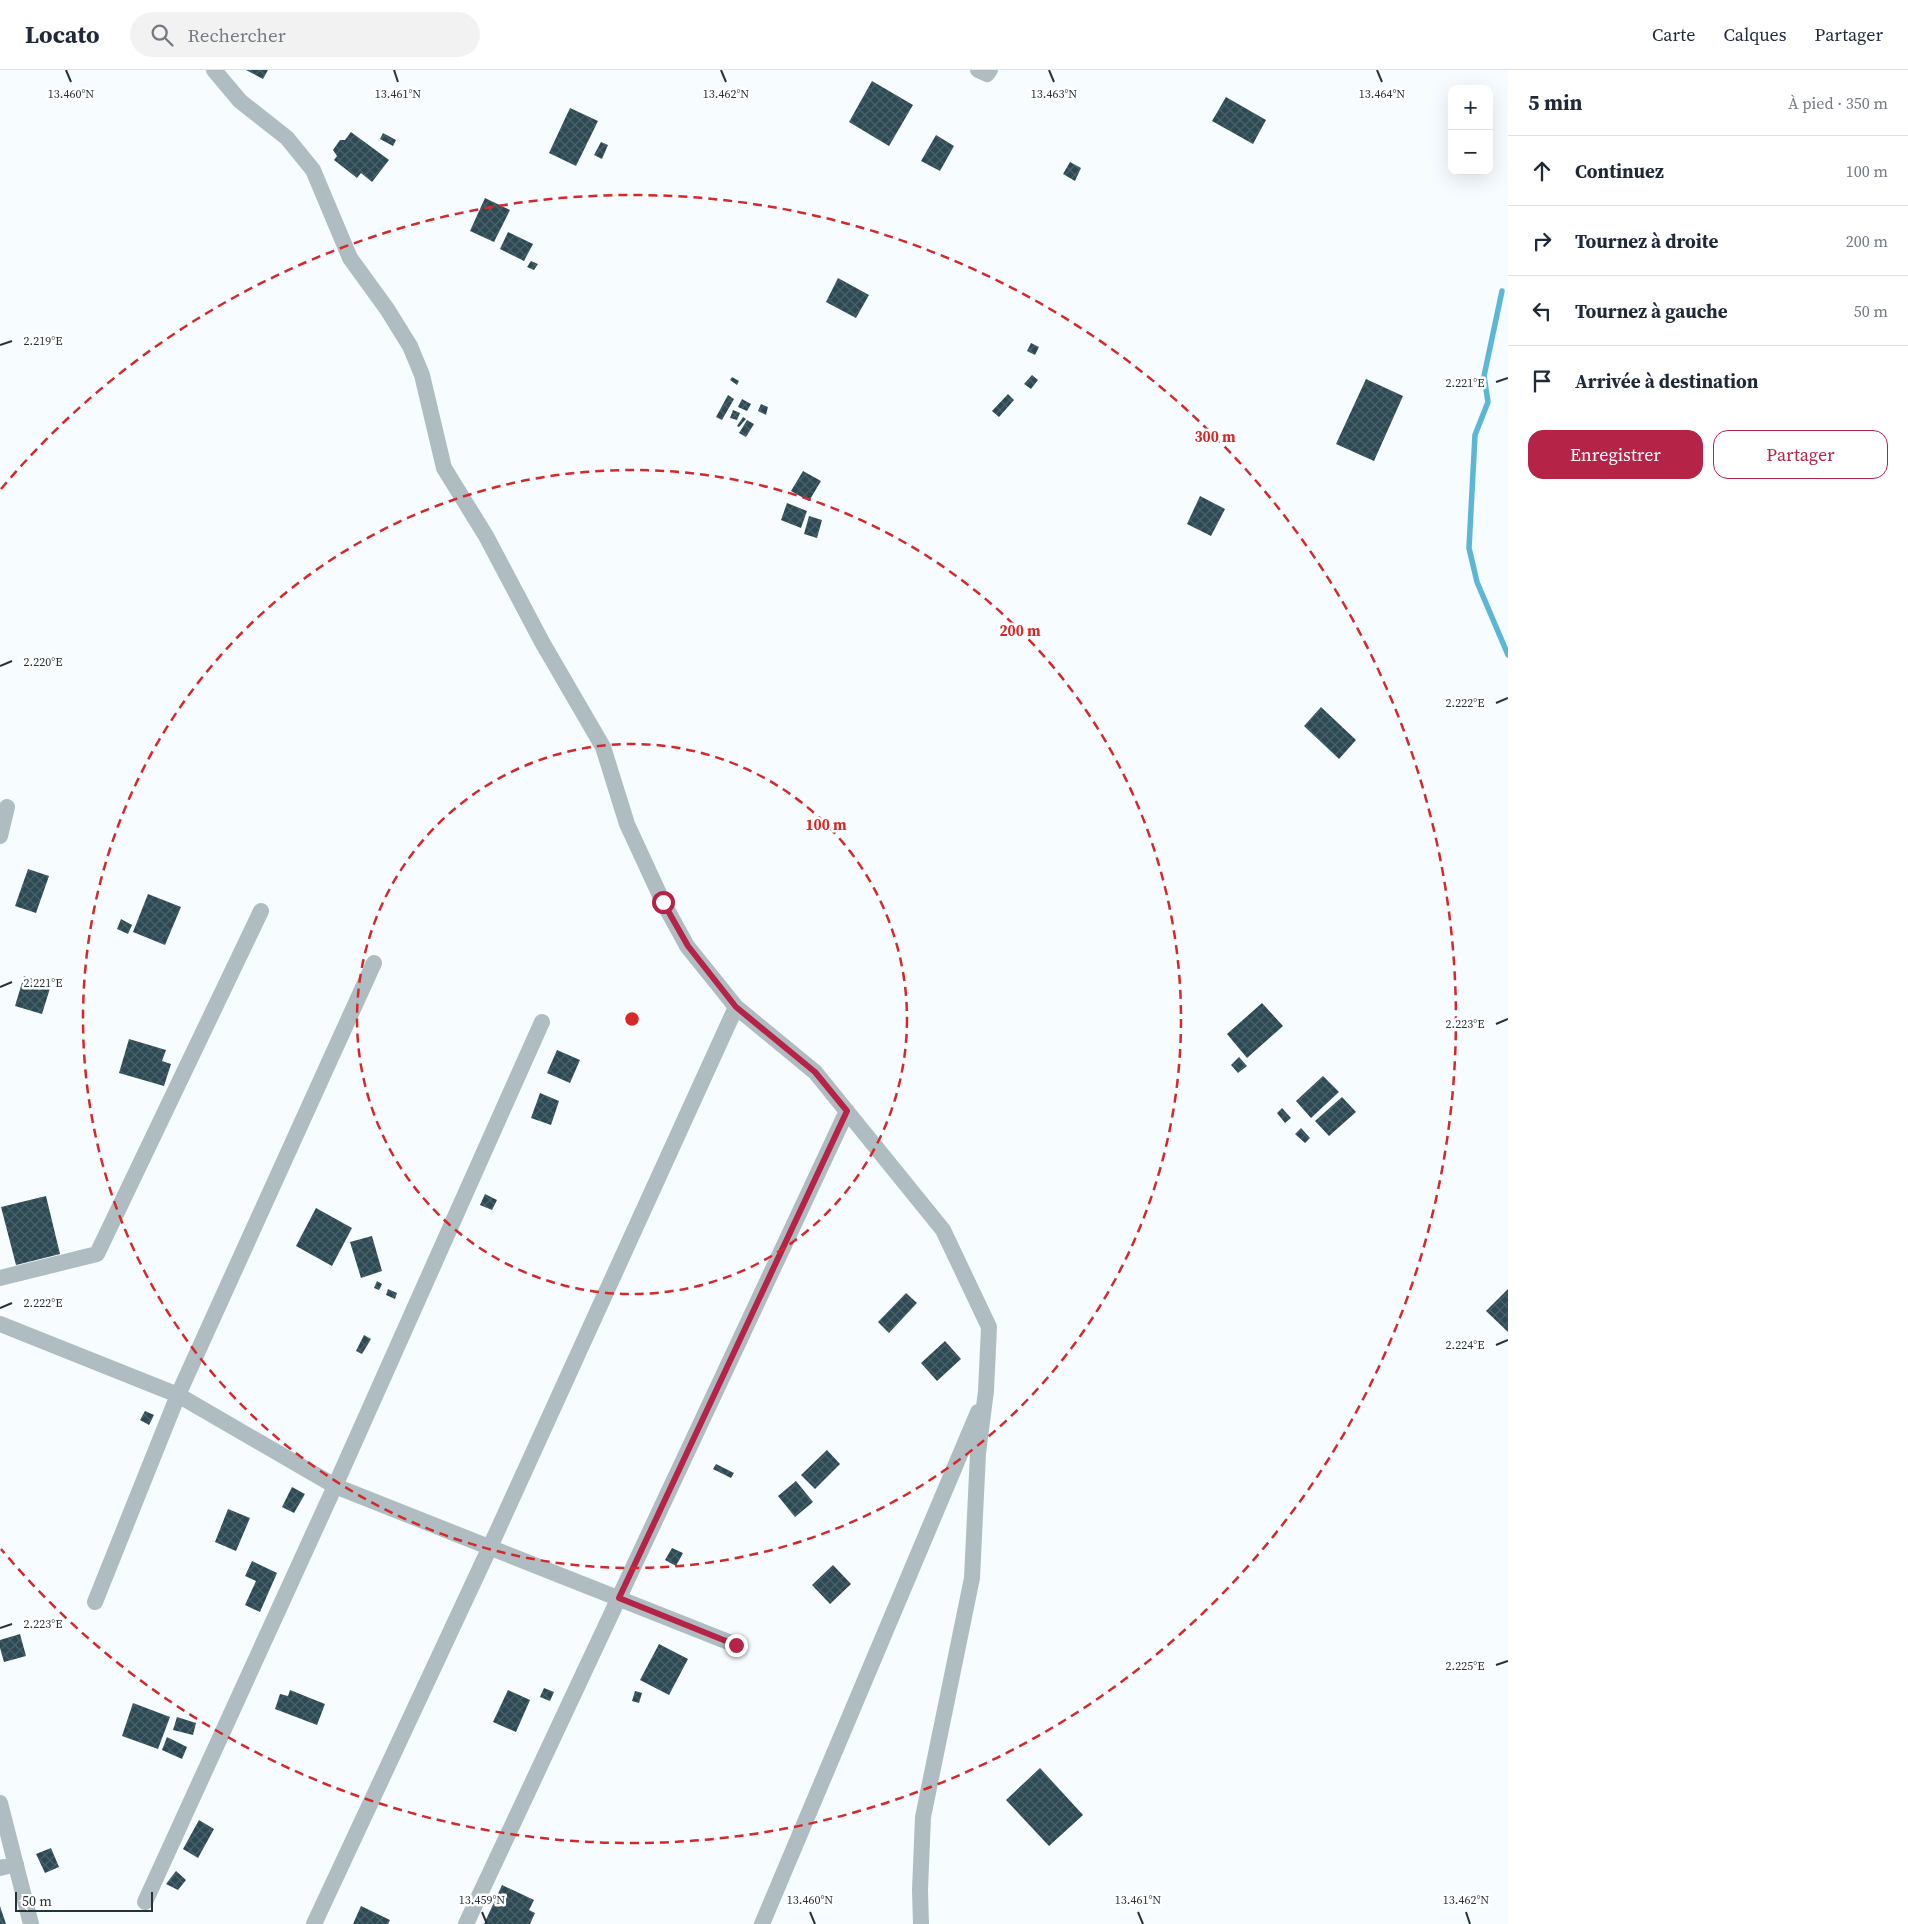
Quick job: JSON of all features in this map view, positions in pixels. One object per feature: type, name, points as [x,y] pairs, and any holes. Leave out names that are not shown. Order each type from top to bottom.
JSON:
[{"type":"street","points":[[214,70],[240,101],[287,138],[313,170],[350,258],[387,309],[410,346],[422,375],[444,468],[486,536],[542,642],[603,747],[627,824],[663,902],[688,946],[736,1007],[815,1072],[943,1230],[989,1327],[986,1391],[978,1453],[972,1578],[922,1817],[921,1924]]},
{"type":"street","points":[[978,70],[987,74],[990,70]]},
{"type":"street","points":[[0,836],[7,807]]},
{"type":"street","points":[[0,1278],[97,1254],[261,911]]},
{"type":"street","points":[[95,1602],[178,1395],[374,963]]},
{"type":"street","points":[[314,1924],[490,1547],[736,1007]]},
{"type":"street","points":[[145,1902],[335,1486],[542,1022]]},
{"type":"street","points":[[466,1924],[847,1111]]},
{"type":"street","points":[[0,1324],[178,1395],[335,1486],[736,1645]]},
{"type":"street","points":[[762,1924],[986,1391]]},
{"type":"street","points":[[0,1803],[8,1866],[31,1924]]},
{"type":"building","points":[[246,70],[268,70],[263,79]]},
{"type":"building","points":[[872,81],[913,105],[889,146],[849,122]]},
{"type":"building","points":[[1226,97],[1266,120],[1253,144],[1212,121]]},
{"type":"building","points":[[570,108],[598,121],[576,166],[549,153]]},
{"type":"building","points":[[351,132],[389,160],[372,182],[361,173],[357,178],[334,160],[337,156],[333,150],[340,140],[345,140]]},
{"type":"building","points":[[383,133],[396,140],[393,146],[380,139]]},
{"type":"building","points":[[936,135],[954,146],[940,171],[921,161]]},
{"type":"building","points":[[601,142],[608,145],[602,159],[594,155]]},
{"type":"building","points":[[1070,162],[1081,168],[1075,181],[1063,174]]},
{"type":"building","points":[[485,198],[510,210],[494,242],[470,231]]},
{"type":"building","points":[[508,232],[533,244],[524,261],[500,249]]},
{"type":"building","points":[[531,261],[538,264],[534,270],[527,267]]},
{"type":"building","points":[[838,278],[869,295],[856,318],[826,302]]},
{"type":"building","points":[[1031,343],[1039,347],[1035,355],[1027,351]]},
{"type":"building","points":[[1032,375],[1038,380],[1031,389],[1024,384]]},
{"type":"building","points":[[732,377],[739,381],[737,385],[730,380]]},
{"type":"building","points":[[1366,379],[1403,396],[1374,461],[1336,444]]},
{"type":"building","points":[[1008,394],[1014,400],[999,417],[992,411]]},
{"type":"building","points":[[728,395],[734,399],[722,420],[716,417]]},
{"type":"building","points":[[742,399],[751,404],[747,411],[738,407]]},
{"type":"building","points":[[761,404],[768,407],[766,415],[758,411]]},
{"type":"building","points":[[733,410],[740,413],[737,420],[730,418]]},
{"type":"building","points":[[743,417],[746,419],[739,427],[737,426]]},
{"type":"building","points":[[747,420],[754,424],[746,437],[739,433]]},
{"type":"building","points":[[803,471],[821,481],[809,501],[791,491]]},
{"type":"building","points":[[1200,496],[1225,509],[1211,536],[1187,524]]},
{"type":"building","points":[[787,503],[807,511],[801,528],[781,520]]},
{"type":"building","points":[[809,516],[822,520],[817,538],[804,534]]},
{"type":"building","points":[[1321,707],[1356,740],[1339,759],[1304,726]]},
{"type":"building","points":[[28,869],[49,876],[36,913],[15,906]]},
{"type":"building","points":[[148,894],[181,907],[165,945],[133,932]]},
{"type":"building","points":[[121,919],[132,925],[128,934],[117,929]]},
{"type":"building","points":[[24,976],[51,985],[42,1014],[15,1006]]},
{"type":"building","points":[[1262,1003],[1283,1026],[1247,1058],[1227,1034]]},
{"type":"building","points":[[129,1039],[166,1050],[162,1061],[171,1064],[164,1086],[119,1073]]},
{"type":"building","points":[[557,1050],[580,1060],[570,1083],[547,1073]]},
{"type":"building","points":[[1239,1057],[1247,1066],[1238,1073],[1231,1065]]},
{"type":"building","points":[[1323,1076],[1339,1092],[1311,1118],[1296,1101]]},
{"type":"building","points":[[540,1093],[559,1101],[551,1125],[531,1118]]},
{"type":"building","points":[[1342,1097],[1356,1112],[1329,1136],[1315,1121]]},
{"type":"building","points":[[1282,1108],[1291,1118],[1285,1123],[1277,1113]]},
{"type":"building","points":[[1301,1128],[1310,1138],[1305,1143],[1295,1134]]},
{"type":"building","points":[[485,1194],[497,1200],[492,1210],[480,1205]]},
{"type":"building","points":[[46,1196],[60,1254],[16,1265],[1,1207]]},
{"type":"building","points":[[316,1208],[352,1228],[332,1266],[296,1246]]},
{"type":"building","points":[[372,1236],[382,1271],[361,1278],[350,1242]]},
{"type":"building","points":[[377,1281],[382,1284],[379,1290],[374,1288]]},
{"type":"building","points":[[388,1289],[397,1293],[395,1299],[386,1295]]},
{"type":"building","points":[[1508,1289],[1508,1332],[1486,1311]]},
{"type":"building","points":[[906,1293],[917,1303],[889,1333],[878,1322]]},
{"type":"building","points":[[364,1335],[371,1339],[362,1354],[356,1351]]},
{"type":"building","points":[[945,1341],[961,1359],[937,1381],[921,1363]]},
{"type":"building","points":[[145,1411],[154,1415],[149,1425],[140,1420]]},
{"type":"building","points":[[827,1450],[840,1464],[815,1489],[801,1475]]},
{"type":"building","points":[[716,1464],[734,1473],[731,1478],[713,1469]]},
{"type":"building","points":[[796,1481],[813,1502],[795,1517],[778,1496]]},
{"type":"building","points":[[292,1487],[305,1494],[294,1513],[282,1507]]},
{"type":"building","points":[[228,1509],[250,1518],[236,1551],[215,1542]]},
{"type":"building","points":[[672,1548],[683,1553],[676,1566],[665,1560]]},
{"type":"building","points":[[252,1561],[277,1573],[260,1612],[245,1605],[256,1581],[245,1576]]},
{"type":"building","points":[[833,1565],[851,1584],[830,1604],[812,1585]]},
{"type":"building","points":[[20,1634],[26,1656],[4,1662],[0,1640]]},
{"type":"building","points":[[659,1644],[688,1659],[669,1695],[640,1680]]},
{"type":"building","points":[[544,1688],[554,1692],[550,1701],[540,1697]]},
{"type":"building","points":[[290,1690],[325,1704],[317,1725],[275,1709],[280,1694],[288,1696]]},
{"type":"building","points":[[508,1690],[530,1700],[516,1732],[493,1722]]},
{"type":"building","points":[[635,1691],[642,1693],[639,1703],[632,1701]]},
{"type":"building","points":[[133,1703],[170,1717],[158,1749],[122,1736]]},
{"type":"building","points":[[177,1717],[196,1723],[193,1735],[173,1730]]},
{"type":"building","points":[[167,1737],[187,1747],[182,1759],[162,1750]]},
{"type":"building","points":[[1040,1768],[1083,1815],[1049,1846],[1006,1800]]},
{"type":"building","points":[[199,1820],[214,1829],[198,1858],[183,1849]]},
{"type":"building","points":[[51,1848],[59,1867],[45,1873],[36,1854]]},
{"type":"building","points":[[176,1871],[186,1880],[178,1890],[166,1884]]},
{"type":"building","points":[[502,1885],[534,1900],[529,1910],[535,1913],[530,1924],[484,1924]]},
{"type":"building","points":[[0,1906],[6,1924],[0,1924]]},
{"type":"building","points":[[361,1906],[390,1920],[388,1924],[353,1924]]},
{"type":"waterway","points":[[1502,291],[1484,376],[1488,402],[1475,435],[1469,548],[1477,582],[1508,655]]},
{"type":"route","points":[[663,902],[688,946],[736,1007],[815,1072],[847,1111],[619,1598],[736,1645]]}]
